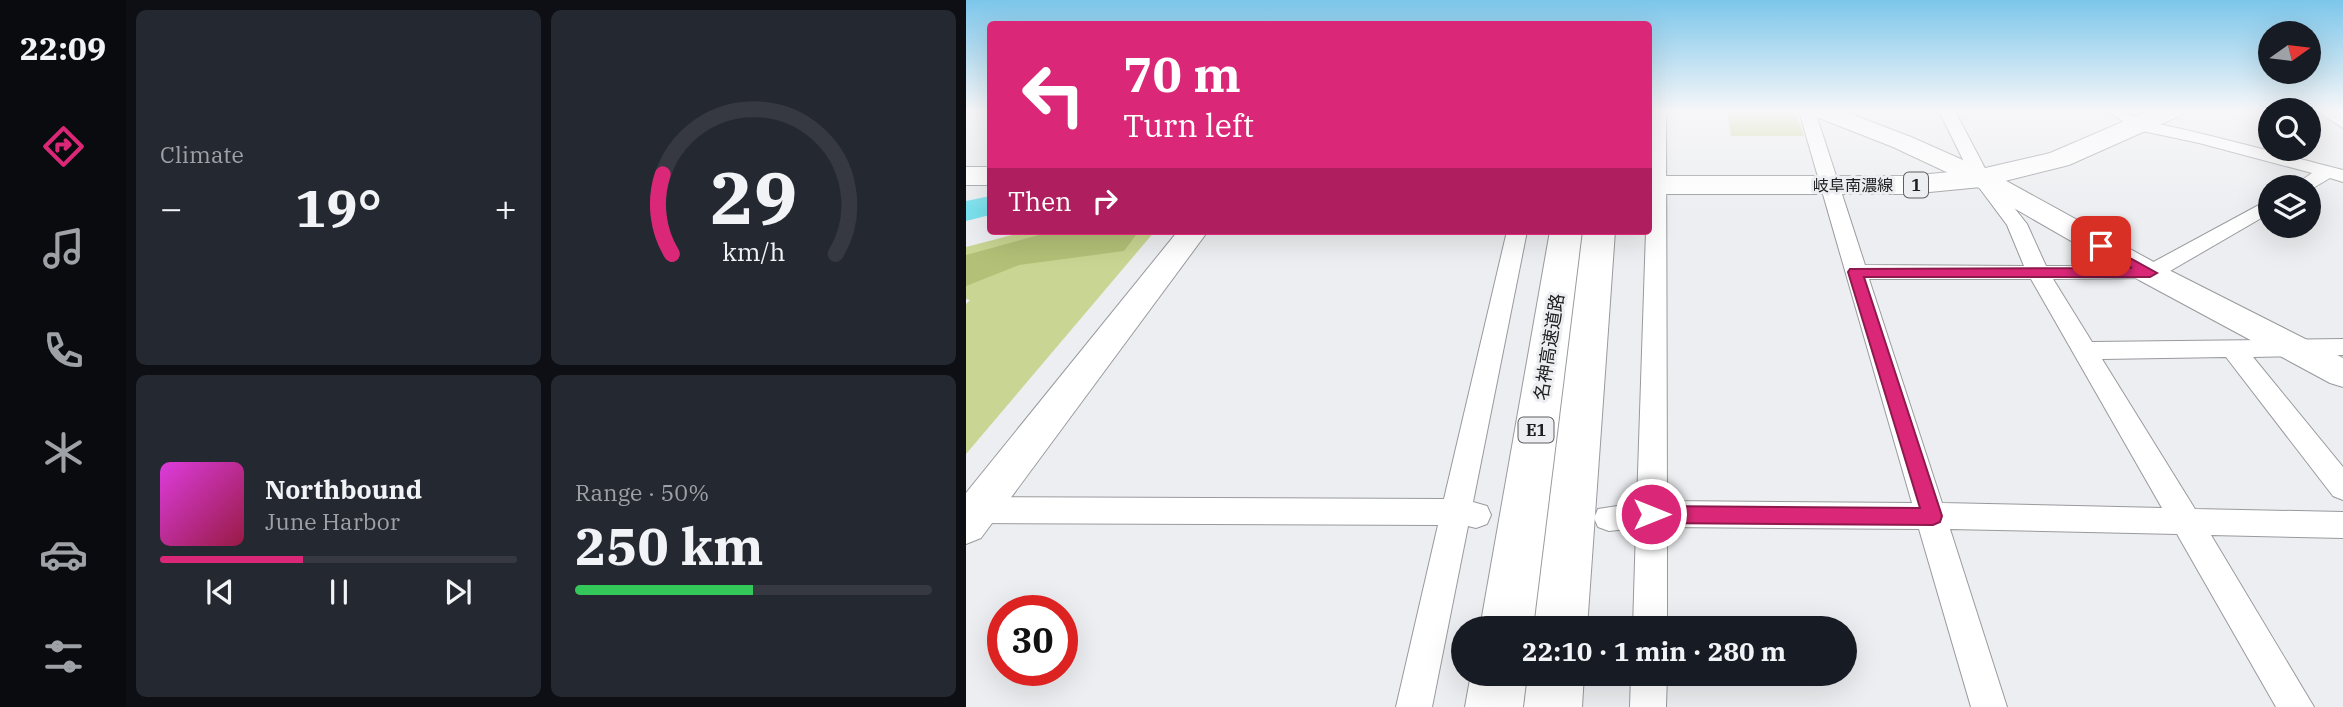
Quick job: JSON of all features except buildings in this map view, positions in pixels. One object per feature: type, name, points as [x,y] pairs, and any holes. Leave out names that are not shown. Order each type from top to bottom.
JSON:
[{"type":"main road","name":"岐阜南濃線","points":[[1652,185],[1909,186],[1981,178],[2059,159],[2084,144]]},
{"type":"main road","points":[[966,176],[987,176]]},
{"type":"main road","name":"名神高速道路","points":[[1508,616],[1565,235]]},
{"type":"main road","name":"名神高速道路","points":[[1561,616],[1599,235]]},
{"type":"main road","points":[[1494,707],[1497,686]]},
{"type":"main road","points":[[1553,707],[1555,686]]},
{"type":"street","points":[[1652,185],[1655,144]]},
{"type":"street","points":[[1817,144],[1933,516],[1989,707]]},
{"type":"street","points":[[1904,144],[1981,178],[2150,273],[2343,374]]},
{"type":"street","points":[[1964,144],[1981,178],[2017,224],[2037,271],[2296,707]]},
{"type":"street","points":[[2223,144],[2335,174]]},
{"type":"street","points":[[1855,272],[2150,273],[2258,212]]},
{"type":"street","points":[[972,518],[1190,235]]},
{"type":"street","points":[[1414,707],[1466,514],[1516,235]]},
{"type":"street","points":[[1650,616],[1652,235]]},
{"type":"street","points":[[2084,351],[2343,347]]},
{"type":"street","points":[[2233,349],[2343,488]]},
{"type":"street","points":[[972,518],[1466,514]]},
{"type":"street","points":[[1609,518],[1651,514],[1933,516],[2343,525]]},
{"type":"street","points":[[1648,707],[1649,686]]},
{"type":"green space","points":[[1012,235],[1152,235],[966,454],[966,304],[970,300],[966,299],[966,247]]},
{"type":"green space","points":[[1038,235],[1136,235],[1124,251],[1019,265],[966,286],[966,255]]},
{"type":"waterway","points":[[966,211],[987,207]]},
{"type":"route","points":[[1651,514],[1933,516],[1855,272],[2150,273],[2101,246]]}]
